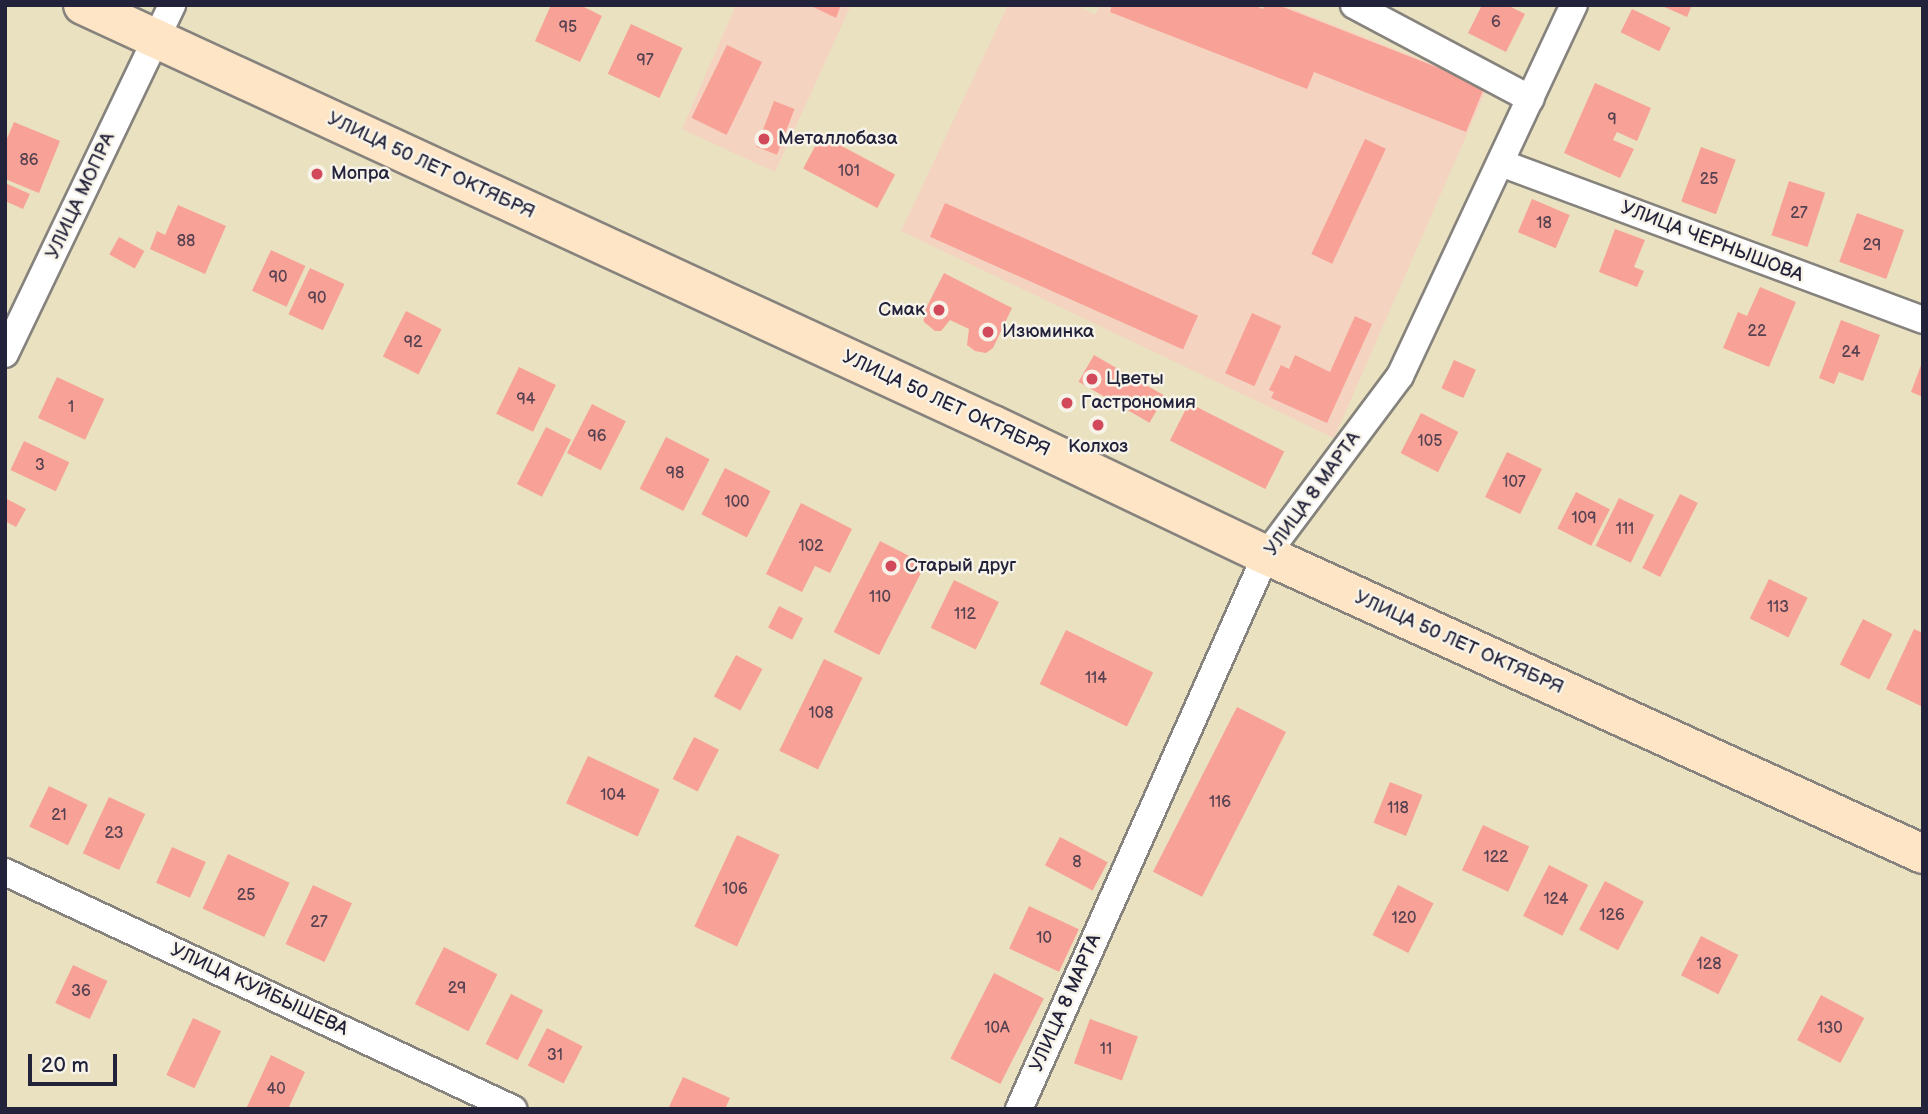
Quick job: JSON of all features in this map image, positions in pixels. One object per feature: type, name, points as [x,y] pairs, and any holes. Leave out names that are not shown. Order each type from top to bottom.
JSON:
[{"type":"main road","name":"УЛИЦА 50 ЛЕТ ОКТЯБРЯ","points":[[83,5],[164,21],[981,420],[1266,555],[1923,854]]},
{"type":"street","points":[[1354,5],[1531,99]]},
{"type":"street","name":"УЛИЦА 8 МАРТА","points":[[1019,1109],[1266,555],[1400,376],[1574,5]]},
{"type":"street","name":"УЛИЦА МОПРА","points":[[5,354],[164,21]]},
{"type":"street","name":"УЛИЦА ЧЕРНЫШОВА","points":[[1501,163],[1923,320]]},
{"type":"street","name":"УЛИЦА КУЙБЫШЕВА","points":[[5,872],[513,1109]]},
{"type":"shaded area","points":[[736,5],[851,5],[775,172],[682,129]]},
{"type":"shaded area","points":[[1008,5],[1076,5],[1095,15],[1100,5],[1283,5],[1488,86],[1334,438],[901,231]]},
{"type":"building","points":[[551,5],[580,5],[602,16],[580,62],[535,41]]},
{"type":"building","points":[[809,5],[841,5],[836,18]]},
{"type":"building","points":[[1112,5],[1253,5],[1263,9],[1265,5],[1278,5],[1485,86],[1466,132],[1314,72],[1307,89],[1110,12]]},
{"type":"building","points":[[1482,5],[1507,5],[1525,14],[1506,52],[1468,33]]},
{"type":"building","points":[[1660,5],[1692,5],[1687,17]]},
{"type":"building","points":[[1632,9],[1671,28],[1659,51],[1621,32]]},
{"type":"building","points":[[631,24],[683,48],[659,98],[608,74]]},
{"type":"building","points":[[727,45],[762,62],[727,135],[691,118]]},
{"type":"building","points":[[1595,83],[1651,108],[1637,141],[1617,132],[1613,140],[1634,149],[1620,178],[1564,153]]},
{"type":"building","points":[[774,101],[795,109],[777,155],[756,147]]},
{"type":"building","points":[[14,122],[60,141],[39,193],[5,179],[5,143]]},
{"type":"building","points":[[821,135],[895,174],[877,208],[803,169]]},
{"type":"building","points":[[1365,139],[1386,149],[1332,264],[1311,254]]},
{"type":"building","points":[[1701,147],[1736,160],[1716,214],[1681,202]]},
{"type":"building","points":[[1789,181],[1825,193],[1808,247],[1771,235]]},
{"type":"building","points":[[5,183],[30,194],[23,209],[5,201]]},
{"type":"building","points":[[1532,199],[1570,215],[1556,248],[1518,232]]},
{"type":"building","points":[[945,203],[1198,316],[1183,349],[930,237]]},
{"type":"building","points":[[178,205],[226,226],[205,274],[150,249],[157,231],[165,235]]},
{"type":"building","points":[[1857,213],[1904,230],[1886,279],[1839,262]]},
{"type":"building","points":[[1615,229],[1645,240],[1634,267],[1644,271],[1637,287],[1599,272]]},
{"type":"building","points":[[119,237],[144,251],[135,269],[109,254]]},
{"type":"building","points":[[271,250],[305,266],[286,307],[252,291]]},
{"type":"building","points":[[310,268],[344,284],[323,330],[288,314]]},
{"type":"building","points":[[944,273],[1012,308],[993,348],[986,353],[975,351],[967,345],[969,329],[950,320],[941,331],[935,331],[924,322],[923,314]]},
{"type":"building","points":[[1760,287],[1796,302],[1769,367],[1723,348],[1738,312],[1747,316]]},
{"type":"building","points":[[406,311],[442,329],[418,375],[383,356]]},
{"type":"building","points":[[1252,313],[1281,326],[1254,386],[1225,373]]},
{"type":"building","points":[[1355,316],[1372,324],[1327,423],[1271,398],[1274,392],[1269,390],[1281,365],[1289,369],[1295,355],[1330,372]]},
{"type":"building","points":[[1841,320],[1880,335],[1863,381],[1839,372],[1834,384],[1819,378]]},
{"type":"building","points":[[1094,355],[1165,396],[1150,423],[1078,382]]},
{"type":"building","points":[[1454,360],[1476,370],[1463,398],[1441,388]]},
{"type":"building","points":[[1923,360],[1923,397],[1911,392]]},
{"type":"building","points":[[519,367],[556,385],[533,432],[496,414]]},
{"type":"building","points":[[57,377],[104,399],[85,440],[38,418]]},
{"type":"building","points":[[1189,403],[1284,452],[1265,489],[1170,440]]},
{"type":"building","points":[[592,404],[626,421],[601,470],[567,453]]},
{"type":"building","points":[[1421,413],[1458,432],[1438,472],[1401,453]]},
{"type":"building","points":[[546,427],[571,440],[542,497],[517,484]]},
{"type":"building","points":[[666,437],[710,459],[683,511],[640,489]]},
{"type":"building","points":[[24,441],[69,462],[56,491],[10,470]]},
{"type":"building","points":[[1507,452],[1542,469],[1520,514],[1485,497]]},
{"type":"building","points":[[725,468],[770,491],[747,537],[701,514]]},
{"type":"building","points":[[1576,492],[1610,509],[1591,546],[1557,529]]},
{"type":"building","points":[[1680,494],[1698,503],[1660,577],[1642,568]]},
{"type":"building","points":[[5,498],[26,509],[16,527],[5,521]]},
{"type":"building","points":[[1619,498],[1654,515],[1631,563],[1596,546]]},
{"type":"building","points":[[801,503],[852,529],[830,573],[815,566],[802,592],[766,574]]},
{"type":"building","points":[[880,541],[925,564],[879,655],[834,632]]},
{"type":"building","points":[[1769,579],[1808,598],[1788,637],[1750,619]]},
{"type":"building","points":[[954,580],[999,602],[976,650],[931,628]]},
{"type":"building","points":[[779,606],[803,618],[792,640],[768,627]]},
{"type":"building","points":[[1863,619],[1892,634],[1869,679],[1840,664]]},
{"type":"building","points":[[1914,629],[1923,633],[1923,707],[1886,689]]},
{"type":"building","points":[[1066,630],[1153,673],[1127,726],[1040,684]]},
{"type":"building","points":[[736,655],[762,669],[740,711],[714,696]]},
{"type":"building","points":[[824,659],[863,678],[818,770],[779,751]]},
{"type":"building","points":[[1237,707],[1286,732],[1202,897],[1153,872]]},
{"type":"building","points":[[694,737],[719,750],[698,792],[673,779]]},
{"type":"building","points":[[588,756],[660,789],[638,837],[566,803]]},
{"type":"building","points":[[1390,782],[1422,795],[1406,836],[1374,823]]},
{"type":"building","points":[[49,786],[88,805],[68,845],[29,826]]},
{"type":"building","points":[[109,797],[145,814],[119,870],[83,853]]},
{"type":"building","points":[[1483,825],[1529,847],[1508,892],[1462,870]]},
{"type":"building","points":[[737,835],[780,855],[737,946],[694,927]]},
{"type":"building","points":[[1060,837],[1108,862],[1093,891],[1045,865]]},
{"type":"building","points":[[172,847],[206,862],[190,898],[156,883]]},
{"type":"building","points":[[228,854],[290,883],[264,937],[203,908]]},
{"type":"building","points":[[1549,865],[1588,885],[1562,936],[1523,916]]},
{"type":"building","points":[[1605,881],[1644,902],[1618,950],[1579,930]]},
{"type":"building","points":[[313,885],[352,903],[325,962],[286,944]]},
{"type":"building","points":[[1398,885],[1434,903],[1408,953],[1373,935]]},
{"type":"building","points":[[1029,906],[1079,929],[1059,972],[1009,949]]},
{"type":"building","points":[[1701,936],[1738,955],[1718,994],[1681,975]]},
{"type":"building","points":[[444,947],[497,974],[468,1031],[415,1004]]},
{"type":"building","points":[[73,965],[107,981],[90,1019],[55,1003]]},
{"type":"building","points":[[994,973],[1044,998],[1000,1084],[950,1059]]},
{"type":"building","points":[[511,994],[543,1010],[518,1060],[486,1044]]},
{"type":"building","points":[[1821,995],[1864,1018],[1840,1063],[1797,1040]]},
{"type":"building","points":[[193,1018],[221,1031],[194,1088],[166,1075]]},
{"type":"building","points":[[1090,1019],[1138,1036],[1122,1081],[1074,1063]]},
{"type":"building","points":[[547,1028],[583,1046],[564,1084],[528,1065]]},
{"type":"building","points":[[271,1055],[305,1072],[288,1109],[246,1109]]},
{"type":"building","points":[[683,1077],[730,1098],[725,1109],[668,1109]]},
{"type":"place","name":"Металлобаза","points":[[764,139]]},
{"type":"place","name":"Мопра","points":[[317,174]]},
{"type":"place","name":"Смак","points":[[939,310]]},
{"type":"place","name":"Изюминка","points":[[988,332]]},
{"type":"place","name":"Цветы","points":[[1092,379]]},
{"type":"place","name":"Гастрономия","points":[[1067,403]]},
{"type":"place","name":"Колхоз","points":[[1098,425]]},
{"type":"place","name":"Старый друг","points":[[891,566]]}]
